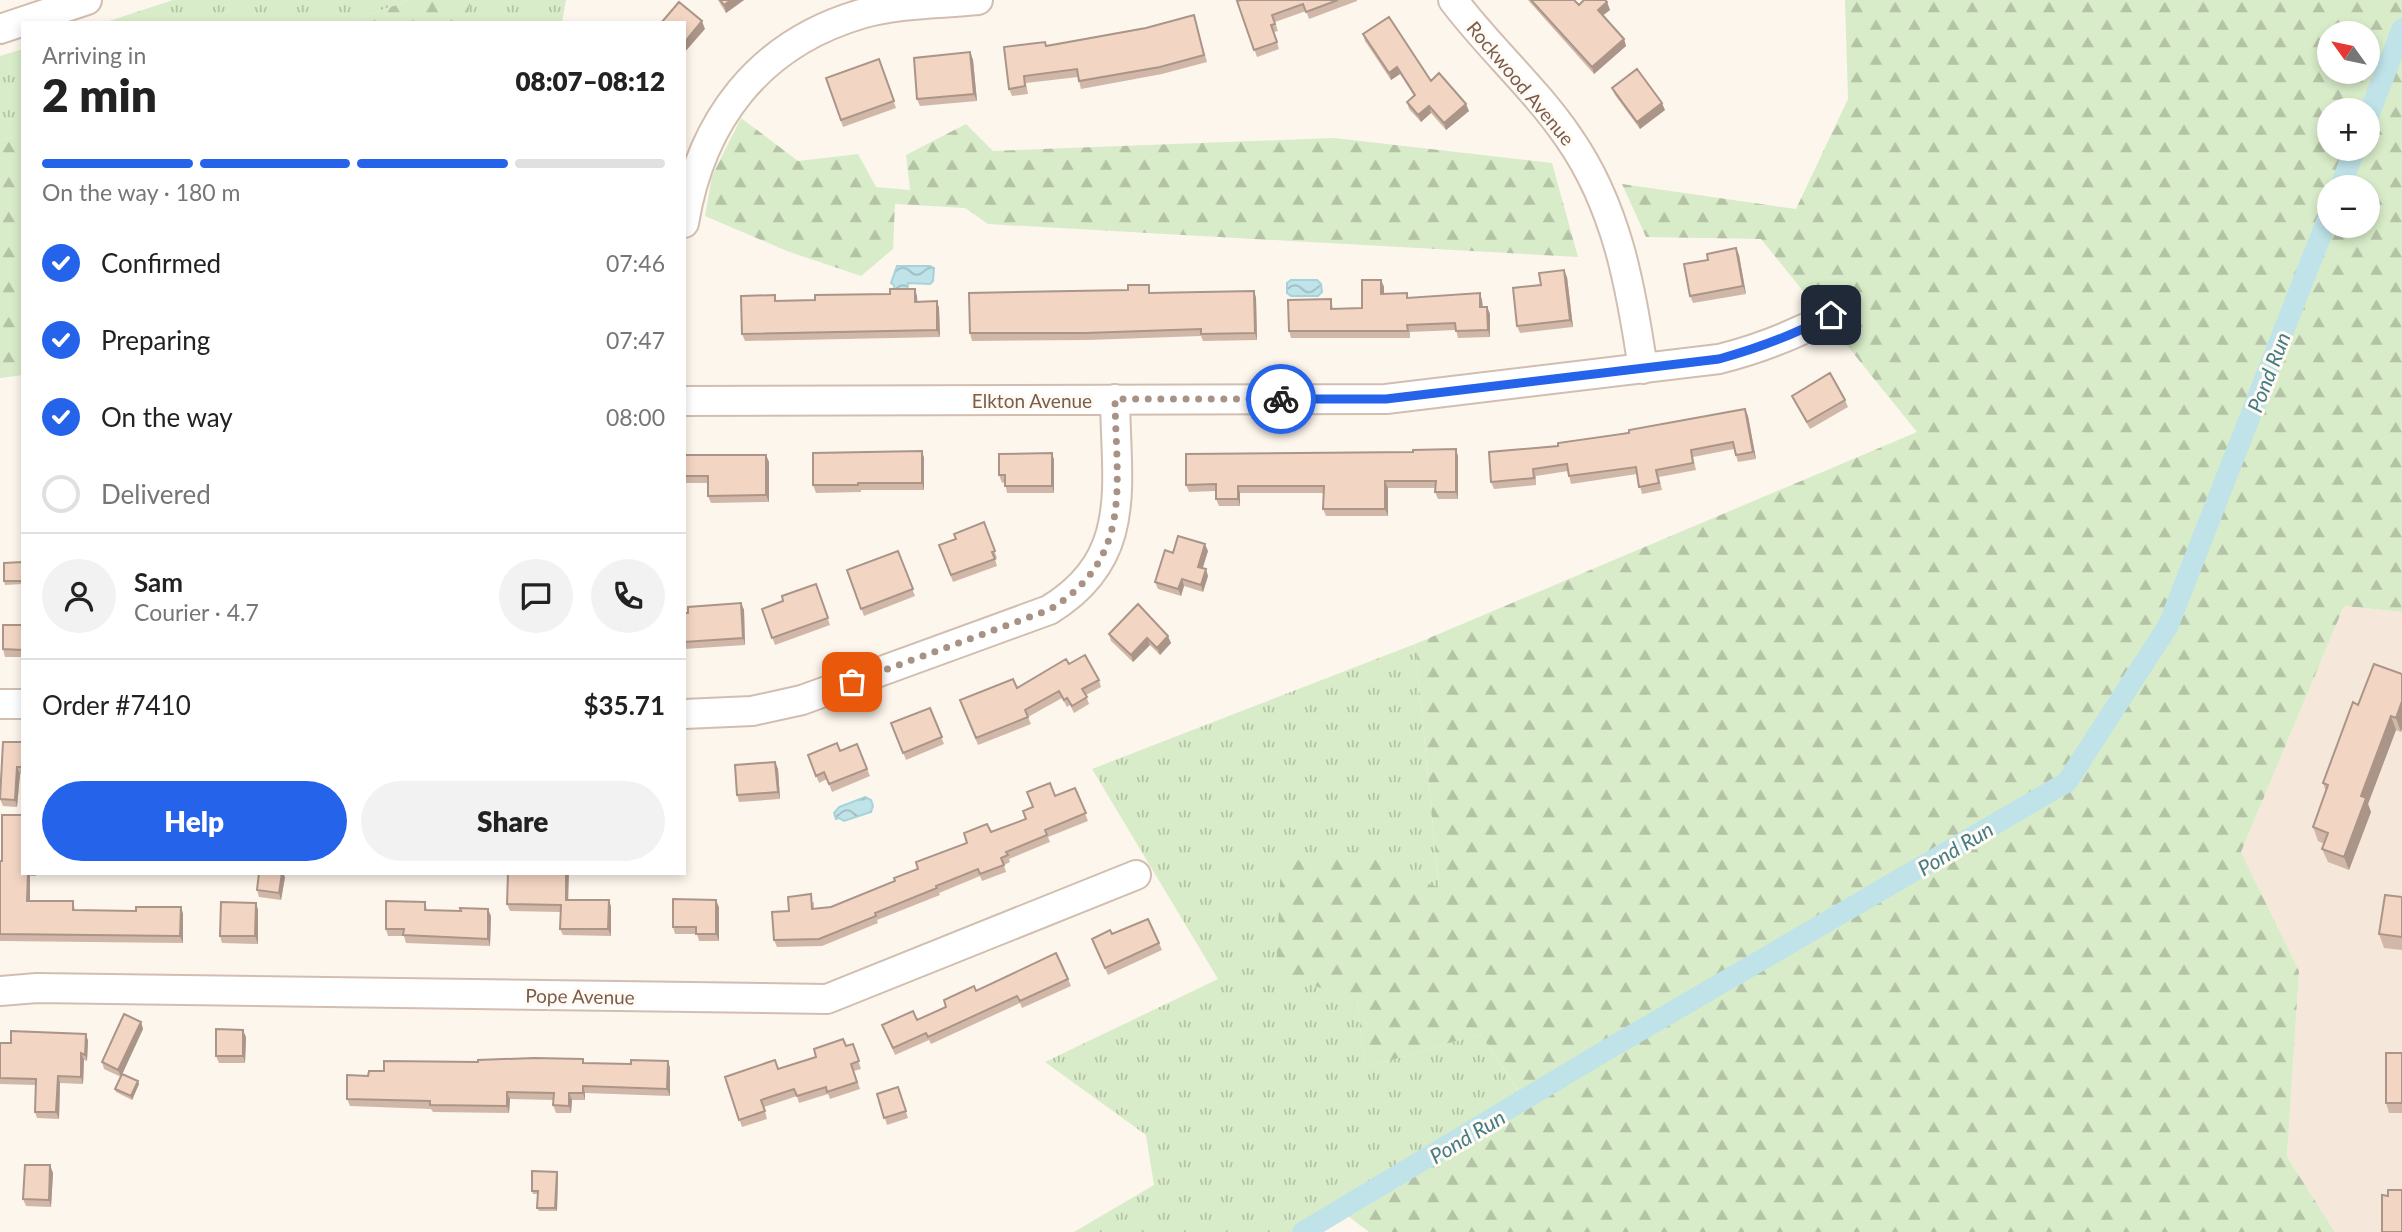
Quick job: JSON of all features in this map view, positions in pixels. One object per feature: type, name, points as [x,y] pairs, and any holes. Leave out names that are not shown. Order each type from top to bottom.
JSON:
[{"type":"street","points":[[0,29],[48,6],[87,0]]},
{"type":"street","points":[[686,212],[703,150],[721,116],[766,65],[796,43],[830,25],[862,14],[978,0]]},
{"type":"street","name":"Rockwood Avenue","points":[[1453,0],[1469,22],[1547,109],[1570,139],[1592,176],[1610,215],[1623,255],[1631,287],[1643,369]]},
{"type":"street","name":"Elkton Avenue","points":[[686,401],[1386,399],[1719,359],[1786,338],[1831,315]]},
{"type":"street","points":[[686,714],[752,711],[803,701],[1049,610],[1068,598],[1085,583],[1099,565],[1110,542],[1116,506],[1115,399]]},
{"type":"street","points":[[0,704],[21,704]]},
{"type":"street","name":"Pope Avenue","points":[[0,991],[37,988],[827,999],[1136,875]]},
{"type":"shaded area","points":[[2344,606],[2402,612],[2402,1232],[2335,1232],[2287,1157],[2299,971],[2241,852]]},
{"type":"green space","points":[[173,0],[411,0],[350,21],[109,21]]},
{"type":"green space","points":[[411,0],[471,0],[466,21],[350,21]]},
{"type":"green space","points":[[471,0],[566,0],[562,21],[466,21]]},
{"type":"green space","points":[[1845,0],[2402,0],[2402,612],[2344,606],[2241,852],[2299,971],[2287,1157],[2335,1232],[1369,1232],[1348,1216],[1530,1107],[1480,1034],[1365,1068],[1357,1001],[1276,972],[1281,863],[1355,851],[1439,888],[1415,644],[1917,432],[1761,239],[1646,237],[1622,184],[1796,209],[1848,99]]},
{"type":"green space","points":[[21,50],[21,134],[0,141],[0,56]]},
{"type":"green space","points":[[741,118],[798,161],[858,154],[876,187],[910,190],[906,155],[966,124],[993,151],[1334,138],[1552,163],[1578,257],[988,224],[965,208],[895,204],[893,249],[861,276],[787,251],[705,216],[712,176]]},
{"type":"green space","points":[[21,134],[21,375],[0,378],[0,141]]},
{"type":"green space","points":[[1415,644],[1439,889],[1355,851],[1357,1001],[1365,1068],[1480,1034],[1530,1108],[1323,1232],[1074,1232],[1154,1185],[1146,1135],[1045,1062],[1218,979],[1092,769]]},
{"type":"water","points":[[897,266],[930,266],[934,268],[933,281],[930,284],[908,283],[907,294],[895,294],[894,285],[891,283]]},
{"type":"water","points":[[1291,280],[1317,280],[1321,284],[1322,292],[1318,296],[1291,296],[1287,293],[1287,283]]},
{"type":"water","points":[[865,797],[871,800],[871,812],[844,821],[836,819],[834,813],[839,807]]},
{"type":"building","points":[[1338,0],[1306,12],[1303,4],[1272,15],[1275,24],[1271,25],[1277,42],[1254,50],[1237,1]]},
{"type":"building","points":[[1531,0],[1574,0],[1579,5],[1584,0],[1605,0],[1607,2],[1598,10],[1624,39],[1592,67]]},
{"type":"building","points":[[679,2],[702,21],[686,41],[686,21],[663,21]]},
{"type":"building","points":[[1194,15],[1204,55],[1160,67],[1079,81],[1077,69],[1024,76],[1025,86],[1009,89],[1004,47],[1045,42],[1046,46],[1146,28]]},
{"type":"building","points":[[1389,17],[1431,81],[1439,73],[1466,104],[1444,123],[1429,106],[1418,115],[1407,102],[1415,95],[1397,67],[1389,73],[1363,34]]},
{"type":"building","points":[[970,52],[974,94],[917,99],[914,58]]},
{"type":"building","points":[[879,59],[894,101],[841,120],[826,78]]},
{"type":"building","points":[[1637,69],[1662,103],[1637,122],[1612,88]]},
{"type":"building","points":[[1736,248],[1743,286],[1690,296],[1684,264],[1708,260],[1707,254]]},
{"type":"building","points":[[1564,270],[1570,320],[1517,326],[1513,288],[1541,285],[1539,273]]},
{"type":"building","points":[[1362,280],[1381,280],[1381,294],[1407,293],[1407,298],[1480,293],[1480,307],[1487,307],[1488,330],[1456,331],[1455,323],[1407,325],[1408,331],[1289,331],[1288,300],[1331,299],[1331,309],[1362,308]]},
{"type":"building","points":[[1128,285],[1149,285],[1149,293],[1254,291],[1255,333],[1201,334],[1201,329],[970,333],[969,293],[1128,290]]},
{"type":"building","points":[[890,289],[915,289],[915,302],[937,301],[937,330],[742,334],[741,296],[775,295],[775,301],[815,300],[815,295],[890,294]]},
{"type":"building","points":[[1830,373],[1845,400],[1807,422],[1792,396]]},
{"type":"building","points":[[1745,409],[1753,452],[1736,455],[1733,442],[1691,450],[1693,463],[1656,470],[1659,483],[1639,487],[1636,467],[1569,476],[1567,464],[1533,469],[1534,478],[1491,482],[1489,452],[1558,446],[1558,443],[1629,433],[1629,430]]},
{"type":"building","points":[[1456,449],[1456,492],[1435,492],[1436,481],[1385,481],[1385,509],[1323,509],[1324,486],[1238,486],[1238,499],[1216,499],[1216,484],[1186,485],[1186,454],[1413,452]]},
{"type":"building","points":[[922,451],[922,483],[813,485],[813,453]]},
{"type":"building","points":[[1052,453],[1052,486],[1005,486],[1005,475],[999,475],[999,454]]},
{"type":"building","points":[[686,455],[766,455],[766,495],[708,496],[708,476],[686,476]]},
{"type":"building","points":[[984,522],[995,551],[992,552],[995,559],[951,575],[939,545],[956,539],[954,534]]},
{"type":"building","points":[[1178,536],[1205,544],[1198,567],[1206,569],[1201,585],[1182,579],[1178,589],[1155,582],[1165,550],[1173,553]]},
{"type":"building","points":[[898,551],[913,589],[861,609],[847,570]]},
{"type":"building","points":[[21,562],[21,581],[4,581],[4,563]]},
{"type":"building","points":[[816,584],[828,618],[772,638],[762,609],[783,601],[782,596]]},
{"type":"building","points":[[741,603],[743,638],[686,642],[688,607]]},
{"type":"building","points":[[1138,604],[1168,636],[1157,648],[1147,638],[1131,655],[1109,634]]},
{"type":"building","points":[[3,625],[21,625],[21,650],[3,649]]},
{"type":"building","points":[[1085,655],[1099,680],[1082,689],[1087,697],[1072,706],[1067,698],[1064,700],[1059,691],[1025,710],[1028,717],[976,738],[960,700],[1013,679],[1017,688],[1066,659],[1069,664]]},
{"type":"building","points":[[2374,664],[2402,674],[2402,701],[2396,718],[2391,716],[2361,796],[2366,798],[2344,857],[2322,849],[2328,833],[2313,827],[2328,785],[2323,783],[2353,702],[2358,705]]},
{"type":"building","points":[[930,708],[942,737],[903,753],[891,723]]},
{"type":"building","points":[[3,742],[21,742],[21,767],[17,767],[15,800],[0,799]]},
{"type":"building","points":[[837,743],[840,751],[857,744],[867,769],[829,784],[824,772],[816,776],[808,755]]},
{"type":"building","points":[[775,762],[778,792],[737,795],[735,765]]},
{"type":"building","points":[[1050,783],[1055,796],[1075,788],[1086,813],[1045,830],[1047,835],[1006,852],[1008,855],[1001,858],[1004,865],[980,874],[978,869],[819,939],[774,940],[772,912],[789,911],[788,897],[811,894],[812,909],[831,907],[895,881],[894,878],[918,869],[916,862],[967,843],[964,833],[987,824],[991,832],[1026,819],[1023,811],[1033,807],[1027,792]]},
{"type":"building","points":[[2,815],[21,815],[21,875],[28,875],[27,901],[73,901],[73,910],[136,911],[136,907],[181,907],[180,936],[0,934]]},
{"type":"building","points":[[259,875],[282,875],[279,893],[257,890]]},
{"type":"building","points":[[508,875],[566,875],[566,900],[609,900],[608,929],[560,929],[561,905],[507,904]]},
{"type":"building","points":[[2385,895],[2402,897],[2402,937],[2379,934]]},
{"type":"building","points":[[673,899],[716,900],[716,934],[696,934],[696,927],[673,927]]},
{"type":"building","points":[[386,901],[425,902],[425,910],[488,909],[488,939],[403,935],[404,929],[386,929]]},
{"type":"building","points":[[221,902],[256,903],[255,936],[220,936]]},
{"type":"building","points":[[1148,919],[1159,943],[1105,968],[1092,939],[1110,930],[1112,934]]},
{"type":"building","points":[[1056,953],[1068,979],[1020,1001],[1017,996],[928,1037],[926,1033],[893,1048],[882,1025],[913,1011],[917,1020],[946,1007],[944,1000],[974,986],[976,991]]},
{"type":"building","points":[[124,1014],[141,1022],[118,1070],[102,1062]]},
{"type":"building","points":[[216,1029],[243,1030],[243,1056],[216,1056]]},
{"type":"building","points":[[11,1031],[86,1034],[85,1055],[81,1053],[81,1077],[58,1076],[56,1112],[35,1112],[36,1079],[0,1078],[0,1043],[11,1043]]},
{"type":"building","points":[[843,1039],[846,1046],[853,1044],[859,1061],[851,1064],[857,1082],[827,1092],[826,1087],[797,1096],[794,1089],[761,1100],[765,1111],[739,1120],[725,1077],[775,1060],[778,1069],[816,1057],[814,1049]]},
{"type":"building","points":[[2386,1053],[2402,1053],[2402,1103],[2386,1103]]},
{"type":"building","points":[[534,1058],[583,1059],[583,1063],[631,1064],[631,1060],[668,1061],[667,1089],[583,1086],[583,1093],[569,1093],[569,1106],[553,1105],[554,1093],[507,1092],[507,1106],[430,1105],[430,1101],[347,1099],[347,1075],[368,1076],[369,1071],[384,1071],[384,1061],[478,1062]]},
{"type":"building","points":[[122,1074],[138,1081],[131,1096],[115,1089]]},
{"type":"building","points":[[898,1087],[906,1111],[884,1118],[877,1094]]},
{"type":"building","points":[[25,1165],[50,1165],[49,1200],[23,1199]]},
{"type":"building","points":[[532,1171],[557,1172],[555,1208],[537,1208],[538,1191],[532,1191]]},
{"type":"building","points":[[2388,1190],[2402,1190],[2402,1232],[2382,1232],[2382,1195],[2388,1196]]},
{"type":"waterway","name":"Pond Run","points":[[2375,98],[2402,29]]},
{"type":"waterway","name":"Pond Run","points":[[2345,175],[2350,161]]},
{"type":"waterway","name":"Pond Run","points":[[1303,1232],[1605,1051],[2067,782],[2168,626],[2320,238]]},
{"type":"way so far","points":[[852,682],[1049,610],[1085,583],[1099,565],[1110,542],[1115,517],[1115,399],[1281,399]]},
{"type":"route","points":[[1281,399],[1386,399],[1719,359],[1786,338],[1831,315]]}]
